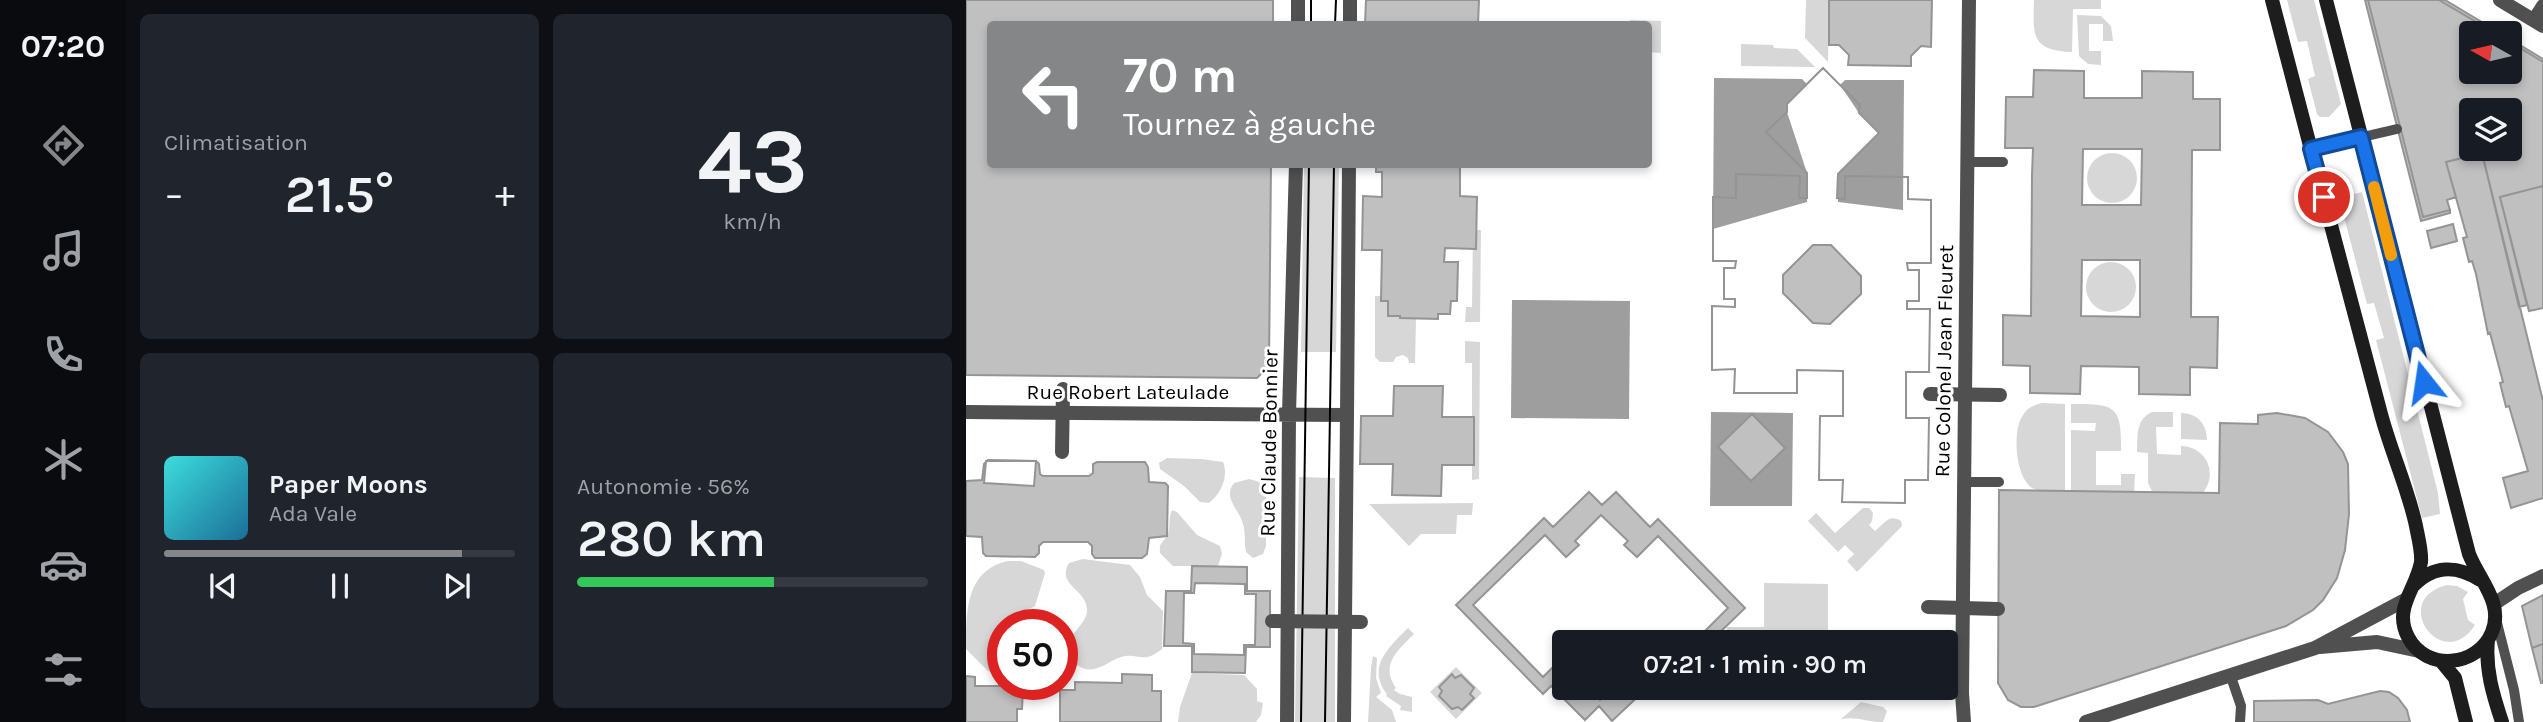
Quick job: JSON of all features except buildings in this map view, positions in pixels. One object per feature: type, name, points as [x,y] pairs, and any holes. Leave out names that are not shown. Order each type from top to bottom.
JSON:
[{"type":"main road","points":[[2272,0],[2382,419],[2417,528],[2421,559],[2402,612],[2404,626],[2409,639],[2418,650],[2441,661],[2455,678],[2466,722]]},
{"type":"main road","points":[[2326,0],[2459,519],[2480,580]]},
{"type":"main road","points":[[2408,594],[2430,572],[2455,568],[2469,572],[2489,591],[2495,610],[2488,640],[2487,662],[2493,695],[2502,722]]},
{"type":"main road","points":[[2441,661],[2467,658],[2479,651],[2488,640]]},
{"type":"street","points":[[1298,0],[1298,21]]},
{"type":"street","points":[[1350,0],[1350,21]]},
{"type":"street","name":"Rue Colonel Jean Fleuret","points":[[1964,722],[1962,693],[1969,0]]},
{"type":"street","points":[[2331,20],[2336,0]]},
{"type":"street","points":[[2500,0],[2538,23],[2543,6]]},
{"type":"street","name":"Rue Claude Bonnier","points":[[1287,722],[1289,414],[1296,168]]},
{"type":"street","points":[[1345,722],[1349,168]]},
{"type":"street","points":[[1062,452],[1063,389]]},
{"type":"street","points":[[1930,394],[2000,395]]},
{"type":"street","name":"Rue Robert Lateulade","points":[[966,412],[1347,415]]},
{"type":"street","points":[[2495,610],[2518,588],[2543,576]]},
{"type":"street","points":[[2315,648],[2408,594]]},
{"type":"street","points":[[1928,607],[1998,608]]},
{"type":"street","points":[[1272,621],[1361,622]]},
{"type":"street","points":[[2086,722],[2315,648],[2377,642],[2418,650]]},
{"type":"lane","points":[[2311,149],[2398,128]]},
{"type":"lane","points":[[1966,162],[2003,162]]},
{"type":"lane","points":[[1964,482],[1999,482]]},
{"type":"lane","points":[[2495,610],[2519,722]]},
{"type":"lane","points":[[2230,674],[2241,706],[2240,722]]},
{"type":"shaded area","points":[[1806,0],[1829,0],[1828,62],[1805,38]]},
{"type":"shaded area","points":[[2034,0],[2101,0],[2101,9],[2073,9],[2072,52],[2059,51],[2049,48],[2037,39]]},
{"type":"shaded area","points":[[2287,0],[2314,0],[2341,104],[2329,117],[2320,117],[2317,114],[2308,79],[2315,76],[2307,41],[2298,42]]},
{"type":"shaded area","points":[[2077,15],[2101,16],[2111,26],[2113,41],[2103,41],[2103,24],[2089,24],[2089,51],[2101,51],[2101,65],[2088,64],[2079,56]]},
{"type":"shaded area","points":[[1630,20],[1661,21],[1661,53],[1652,52],[1652,21]]},
{"type":"shaded area","points":[[1741,44],[1797,49],[1815,67],[1741,66]]},
{"type":"shaded area","points":[[1714,78],[1802,79],[1807,84],[1787,104],[1787,112],[1807,173],[1807,202],[1713,229]]},
{"type":"shaded area","points":[[1845,80],[1904,80],[1903,210],[1838,202],[1838,174],[1879,133],[1859,113],[1840,85]]},
{"type":"shaded area","points":[[2112,153],[2130,160],[2137,178],[2130,196],[2112,203],[2094,196],[2087,178],[2094,160]]},
{"type":"shaded area","points":[[1304,168],[1339,168],[1336,352],[1301,352]]},
{"type":"shaded area","points":[[2362,192],[2438,493],[2440,514],[2422,518],[2376,340],[2384,338],[2374,303],[2367,304],[2339,198]]},
{"type":"shaded area","points":[[1473,230],[1481,230],[1480,322],[1465,322],[1466,307],[1472,307]]},
{"type":"shaded area","points":[[2111,262],[2129,269],[2136,287],[2129,305],[2111,312],[2093,305],[2086,287],[2093,269]]},
{"type":"shaded area","points":[[1375,296],[1380,296],[1381,301],[1388,301],[1388,315],[1416,319],[1415,363],[1409,363],[1408,358],[1403,355],[1396,357],[1393,362],[1380,362],[1375,357]]},
{"type":"shaded area","points":[[1512,300],[1630,301],[1629,419],[1511,418]]},
{"type":"shaded area","points":[[1465,341],[1480,342],[1479,479],[1472,480],[1472,363],[1465,363]]},
{"type":"shaded area","points":[[2042,403],[2065,404],[2065,492],[2032,488],[2026,482],[2019,464],[2017,431],[2020,422],[2027,410]]},
{"type":"shaded area","points":[[2071,404],[2098,405],[2113,410],[2120,424],[2121,451],[2096,451],[2096,485],[2121,485],[2121,474],[2135,474],[2134,493],[2071,492],[2071,430],[2095,431],[2096,423],[2071,423]]},
{"type":"shaded area","points":[[1711,412],[1793,413],[1792,506],[1710,506]],"holes":[[[1751,414],[1785,448],[1751,481],[1718,447]]]},
{"type":"shaded area","points":[[2152,412],[2173,412],[2173,427],[2156,427],[2157,454],[2181,455],[2181,446],[2198,451],[2204,456],[2210,470],[2210,478],[2202,494],[2153,493],[2148,483],[2148,453],[2137,452],[2140,424]]},
{"type":"shaded area","points":[[2181,413],[2200,420],[2207,440],[2181,439]]},
{"type":"shaded area","points":[[1167,458],[1223,462],[1224,479],[1217,495],[1209,503],[1200,502],[1184,486],[1160,469],[1159,463]]},
{"type":"shaded area","points":[[1299,477],[1335,478],[1335,722],[1295,722]]},
{"type":"shaded area","points":[[1249,479],[1260,482],[1266,493],[1266,546],[1263,554],[1253,558],[1246,552],[1243,524],[1230,494],[1234,483]]},
{"type":"shaded area","points":[[1473,503],[1472,515],[1457,515],[1456,534],[1421,534],[1409,546],[1369,504]]},
{"type":"shaded area","points":[[1863,508],[1869,508],[1873,513],[1869,525],[1875,531],[1893,518],[1901,521],[1902,526],[1857,572],[1847,561],[1854,554],[1845,545],[1838,552],[1808,521],[1816,513],[1835,533]]},
{"type":"shaded area","points":[[1172,510],[1177,512],[1197,535],[1220,546],[1222,554],[1218,566],[1173,566],[1160,553],[1160,545],[1168,533]]},
{"type":"shaded area","points":[[1083,559],[1130,565],[1140,577],[1147,595],[1163,611],[1162,649],[1145,657],[1121,657],[1089,670],[1078,666],[1078,628],[1087,609],[1082,596],[1066,577],[1069,563]]},
{"type":"shaded area","points":[[1008,561],[1021,561],[1044,570],[1045,573],[1035,606],[1030,609],[987,609],[987,670],[966,649],[967,620],[971,594],[976,583],[994,566]]},
{"type":"shaded area","points":[[1764,583],[1828,584],[1828,630],[1727,630],[1727,627],[1764,627]]},
{"type":"shaded area","points":[[2447,585],[2457,586],[2468,592],[2463,599],[2468,620],[2475,625],[2462,638],[2449,642],[2437,638],[2427,629],[2421,617],[2422,605],[2430,593]]},
{"type":"shaded area","points":[[1408,628],[1414,634],[1393,659],[1390,672],[1396,688],[1394,690],[1412,697],[1412,712],[1400,710],[1401,706],[1386,696],[1379,675],[1379,666],[1387,650]]},
{"type":"shaded area","points":[[1373,656],[1377,658],[1376,678],[1381,693],[1376,697],[1392,710],[1396,722],[1368,722]]},
{"type":"shaded area","points":[[1456,667],[1482,693],[1456,719],[1430,692]]},
{"type":"shaded area","points":[[1192,673],[1244,675],[1257,689],[1257,701],[1263,703],[1261,715],[1256,722],[1178,722],[1180,707]]},
{"type":"shaded area","points":[[1861,702],[1883,707],[1887,711],[1883,722],[1841,719]]},
{"type":"tram line","points":[[1311,0],[1311,21]]},
{"type":"tram line","points":[[1335,21],[1336,0]]},
{"type":"tram line","points":[[1301,722],[1309,168]]},
{"type":"tram line","points":[[1325,722],[1334,168]]},
{"type":"slow traffic","points":[[2374,187],[2391,255]]},
{"type":"route","points":[[2324,197],[2311,149],[2361,137],[2424,382]]}]
